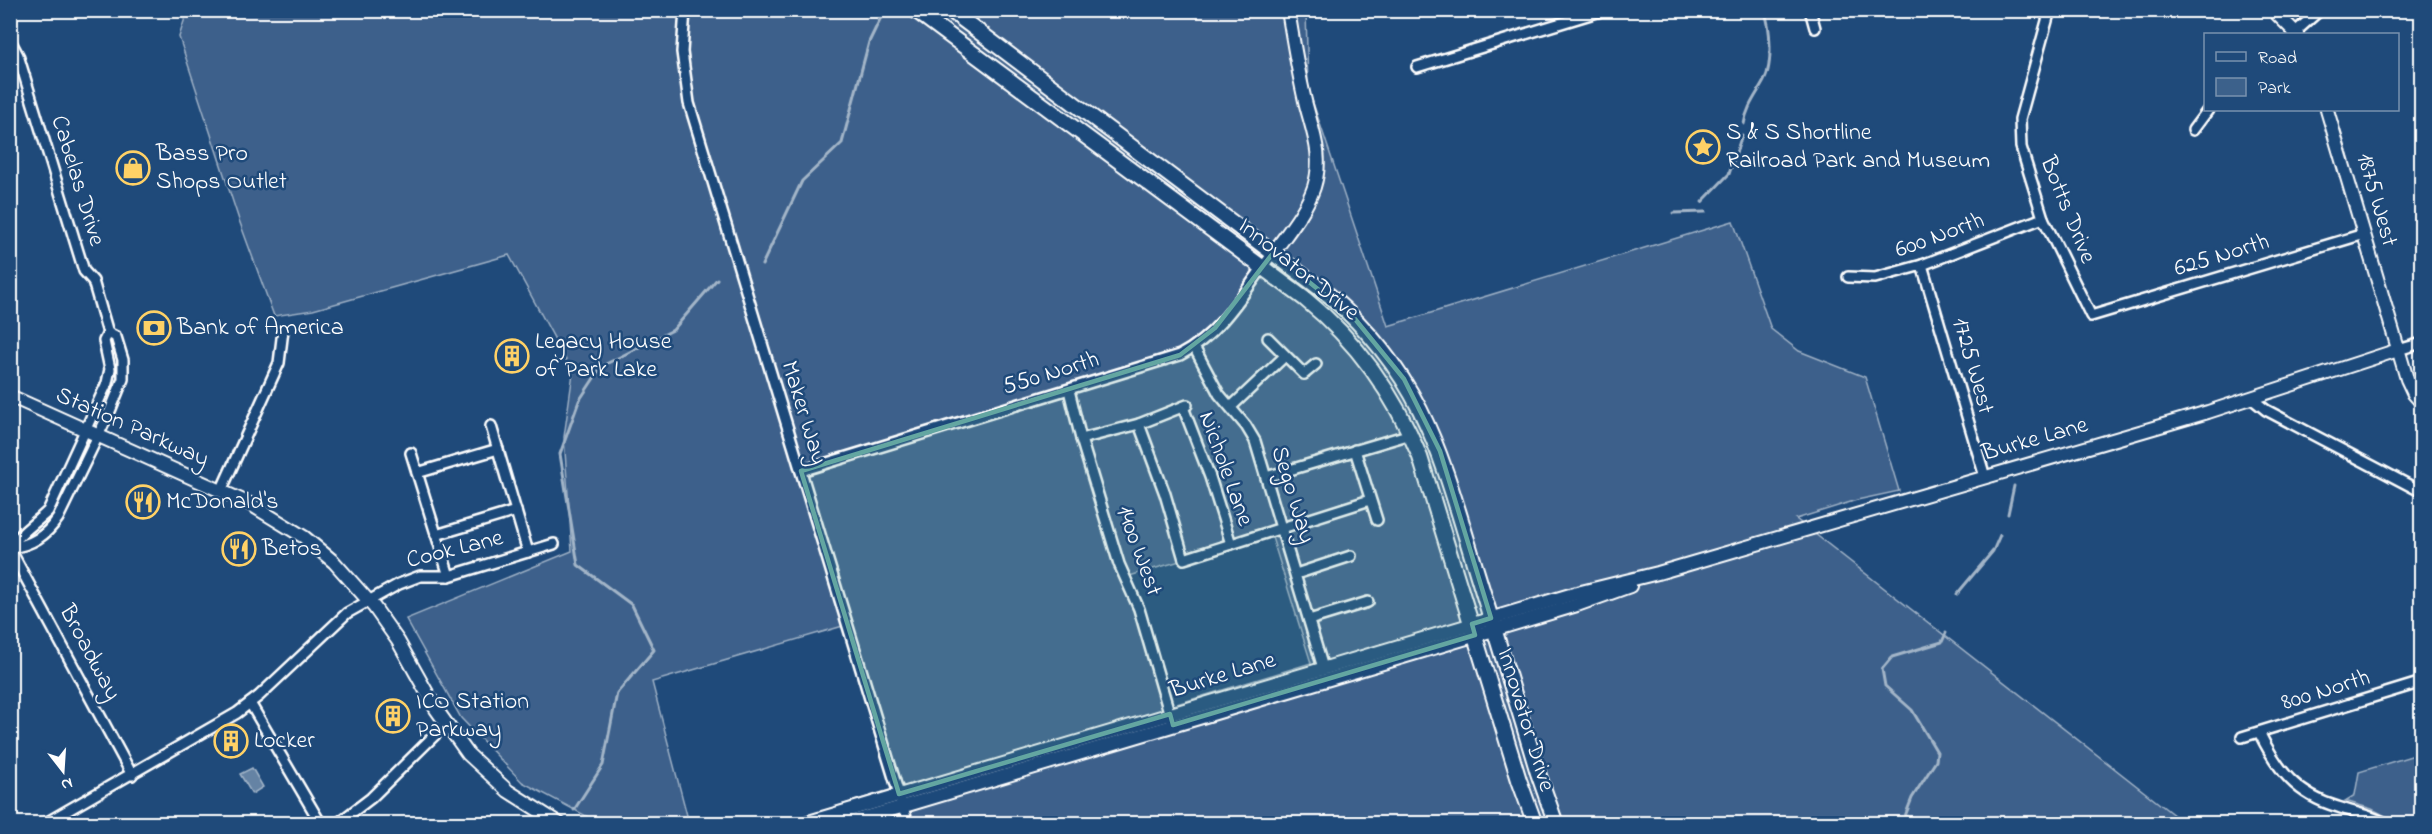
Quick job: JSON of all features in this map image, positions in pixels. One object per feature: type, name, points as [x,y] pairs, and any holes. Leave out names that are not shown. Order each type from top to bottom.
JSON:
[{"type":"main road","name":"Innovator Drive","points":[[915,10],[1319,310],[1351,342],[1384,385],[1411,434],[1427,477],[1519,780],[1535,824]]},
{"type":"main road","name":"Innovator Drive","points":[[950,10],[1330,296],[1380,346],[1410,388],[1440,451],[1538,773],[1556,824]]},
{"type":"street","name":"Maker Way","points":[[685,10],[682,52],[689,103],[908,824]]},
{"type":"street","points":[[1273,253],[1305,207],[1314,186],[1318,165],[1317,145],[1305,100],[1288,10]]},
{"type":"street","points":[[1417,67],[1604,10]]},
{"type":"street","points":[[1810,10],[1815,28]]},
{"type":"street","name":"Botts Drive","points":[[2050,10],[2020,119],[2019,134],[2043,218],[2091,316]]},
{"type":"street","points":[[2273,10],[2294,33]]},
{"type":"street","points":[[2296,33],[2320,10]]},
{"type":"street","name":"Cabelas Drive","points":[[10,40],[18,55],[84,271],[93,281],[108,333],[104,341],[110,376],[48,511],[34,526],[16,539],[10,548]]},
{"type":"street","points":[[2193,130],[2207,111]]},
{"type":"street","name":"1875 West","points":[[2327,111],[2407,380],[2421,403]]},
{"type":"street","name":"600 North","points":[[1848,278],[1875,278],[1922,265],[2043,218]]},
{"type":"street","name":"625 North","points":[[2091,316],[2364,234]]},
{"type":"street","name":"550 North","points":[[801,471],[1069,390],[1170,358],[1194,347],[1215,328],[1273,253]]},
{"type":"street","name":"1725 West","points":[[1922,265],[1985,477]]},
{"type":"street","points":[[221,490],[279,363],[283,330]]},
{"type":"street","name":"Cabelas Drive","points":[[98,435],[119,391],[124,374],[116,337],[108,333]]},
{"type":"street","points":[[1268,338],[1304,374],[1316,364]]},
{"type":"street","name":"Burke Lane","points":[[802,824],[901,800],[1493,624],[1597,598],[1658,573],[2251,399],[2421,344]]},
{"type":"street","name":"Sego Way","points":[[1194,347],[1219,393],[1255,441],[1323,668]]},
{"type":"street","points":[[1231,407],[1285,356]]},
{"type":"street","name":"1400 West","points":[[1069,390],[1081,439],[1122,573],[1139,609],[1171,720]]},
{"type":"street","name":"Station Parkway","points":[[10,396],[221,490],[260,509],[304,537],[334,562],[369,601],[398,641],[446,724],[468,754],[495,781],[521,801],[560,824]]},
{"type":"street","points":[[2251,399],[2266,410],[2421,492]]},
{"type":"street","name":"Nichole Lane","points":[[1139,424],[1186,406],[1231,544]]},
{"type":"street","points":[[1081,439],[1139,424],[1165,494],[1184,559],[1370,500]]},
{"type":"street","points":[[491,426],[528,552]]},
{"type":"street","points":[[1266,477],[1411,434]]},
{"type":"street","points":[[10,548],[27,546],[48,532],[66,502],[98,435]]},
{"type":"street","points":[[417,473],[498,449]]},
{"type":"street","points":[[1355,450],[1377,520]]},
{"type":"street","points":[[411,453],[449,576]]},
{"type":"street","points":[[436,535],[516,511]]},
{"type":"street","name":"Cook Lane","points":[[44,824],[132,775],[250,703],[347,613],[414,578],[449,576],[554,544]]},
{"type":"street","name":"Broadway","points":[[10,548],[132,775]]},
{"type":"street","points":[[1296,574],[1351,556]]},
{"type":"street","points":[[1309,620],[1368,602]]},
{"type":"street","name":"Burke Lane","points":[[1171,720],[1323,668],[1473,630]]},
{"type":"street","name":"800 North","points":[[2242,737],[2421,682]]},
{"type":"street","points":[[250,703],[321,824]]},
{"type":"street","points":[[338,824],[371,798],[446,724]]},
{"type":"street","points":[[2259,732],[2273,760],[2286,777],[2300,788],[2338,807],[2360,812],[2387,824]]},
{"type":"street","name":"Burke Lane","points":[[844,824],[901,800]]},
{"type":"highlighted area","points":[[1273,253],[1355,319],[1404,379],[1440,451],[1491,618],[1472,624],[1475,635],[1173,725],[1170,714],[899,794],[801,471],[1180,355],[1215,328]]},
{"type":"green space","points":[[182,10],[1306,11],[1308,88],[1388,326],[1733,221],[1771,329],[1799,351],[1865,377],[1899,491],[1857,500],[1796,519],[2184,823],[784,823],[896,788],[843,626],[652,682],[689,823],[601,824],[522,782],[461,718],[406,619],[572,551],[564,437],[573,373],[509,255],[313,310],[274,316],[239,220],[179,37],[185,18]],"holes":[[[1271,534],[1311,663],[1167,707],[1126,577]]]},
{"type":"green space","points":[[2421,753],[2421,823],[2399,823],[2372,809],[2345,801],[2355,795],[2359,772]]},
{"type":"shaded area","points":[[252,768],[263,787],[252,794],[240,774]]},
{"type":"waterway","points":[[1744,124],[1747,112],[1764,81],[1769,66],[1769,36],[1764,10]]},
{"type":"waterway","points":[[762,265],[802,181],[842,143],[869,42],[883,13]]},
{"type":"waterway","points":[[1702,202],[1729,174],[1742,135]]},
{"type":"waterway","points":[[1673,213],[1705,212]]},
{"type":"waterway","points":[[574,810],[603,765],[617,693],[654,650],[632,605],[578,565],[560,454],[579,401],[602,366],[673,330],[717,279]]},
{"type":"waterway","points":[[2008,514],[2014,486]]},
{"type":"waterway","points":[[1957,594],[1993,551],[2000,535]]},
{"type":"waterway","points":[[1902,824],[1912,798],[1936,761],[1937,752],[1912,710],[1885,686],[1882,669],[1892,657],[1942,642],[1946,633]]},
{"type":"place","name":"S & S Shortline Railroad Park and Museum","points":[[1703,147]]},
{"type":"place","name":"Bass Pro Shops Outlet","points":[[133,168]]},
{"type":"place","name":"Bank of America","points":[[154,328]]},
{"type":"place","name":"Legacy House of Park Lake","points":[[512,356]]},
{"type":"place","name":"McDonald's","points":[[143,502]]},
{"type":"place","name":"Betos","points":[[239,549]]},
{"type":"place","name":"ICO Station Parkway","points":[[393,716]]},
{"type":"place","name":"Locker","points":[[231,741]]}]
